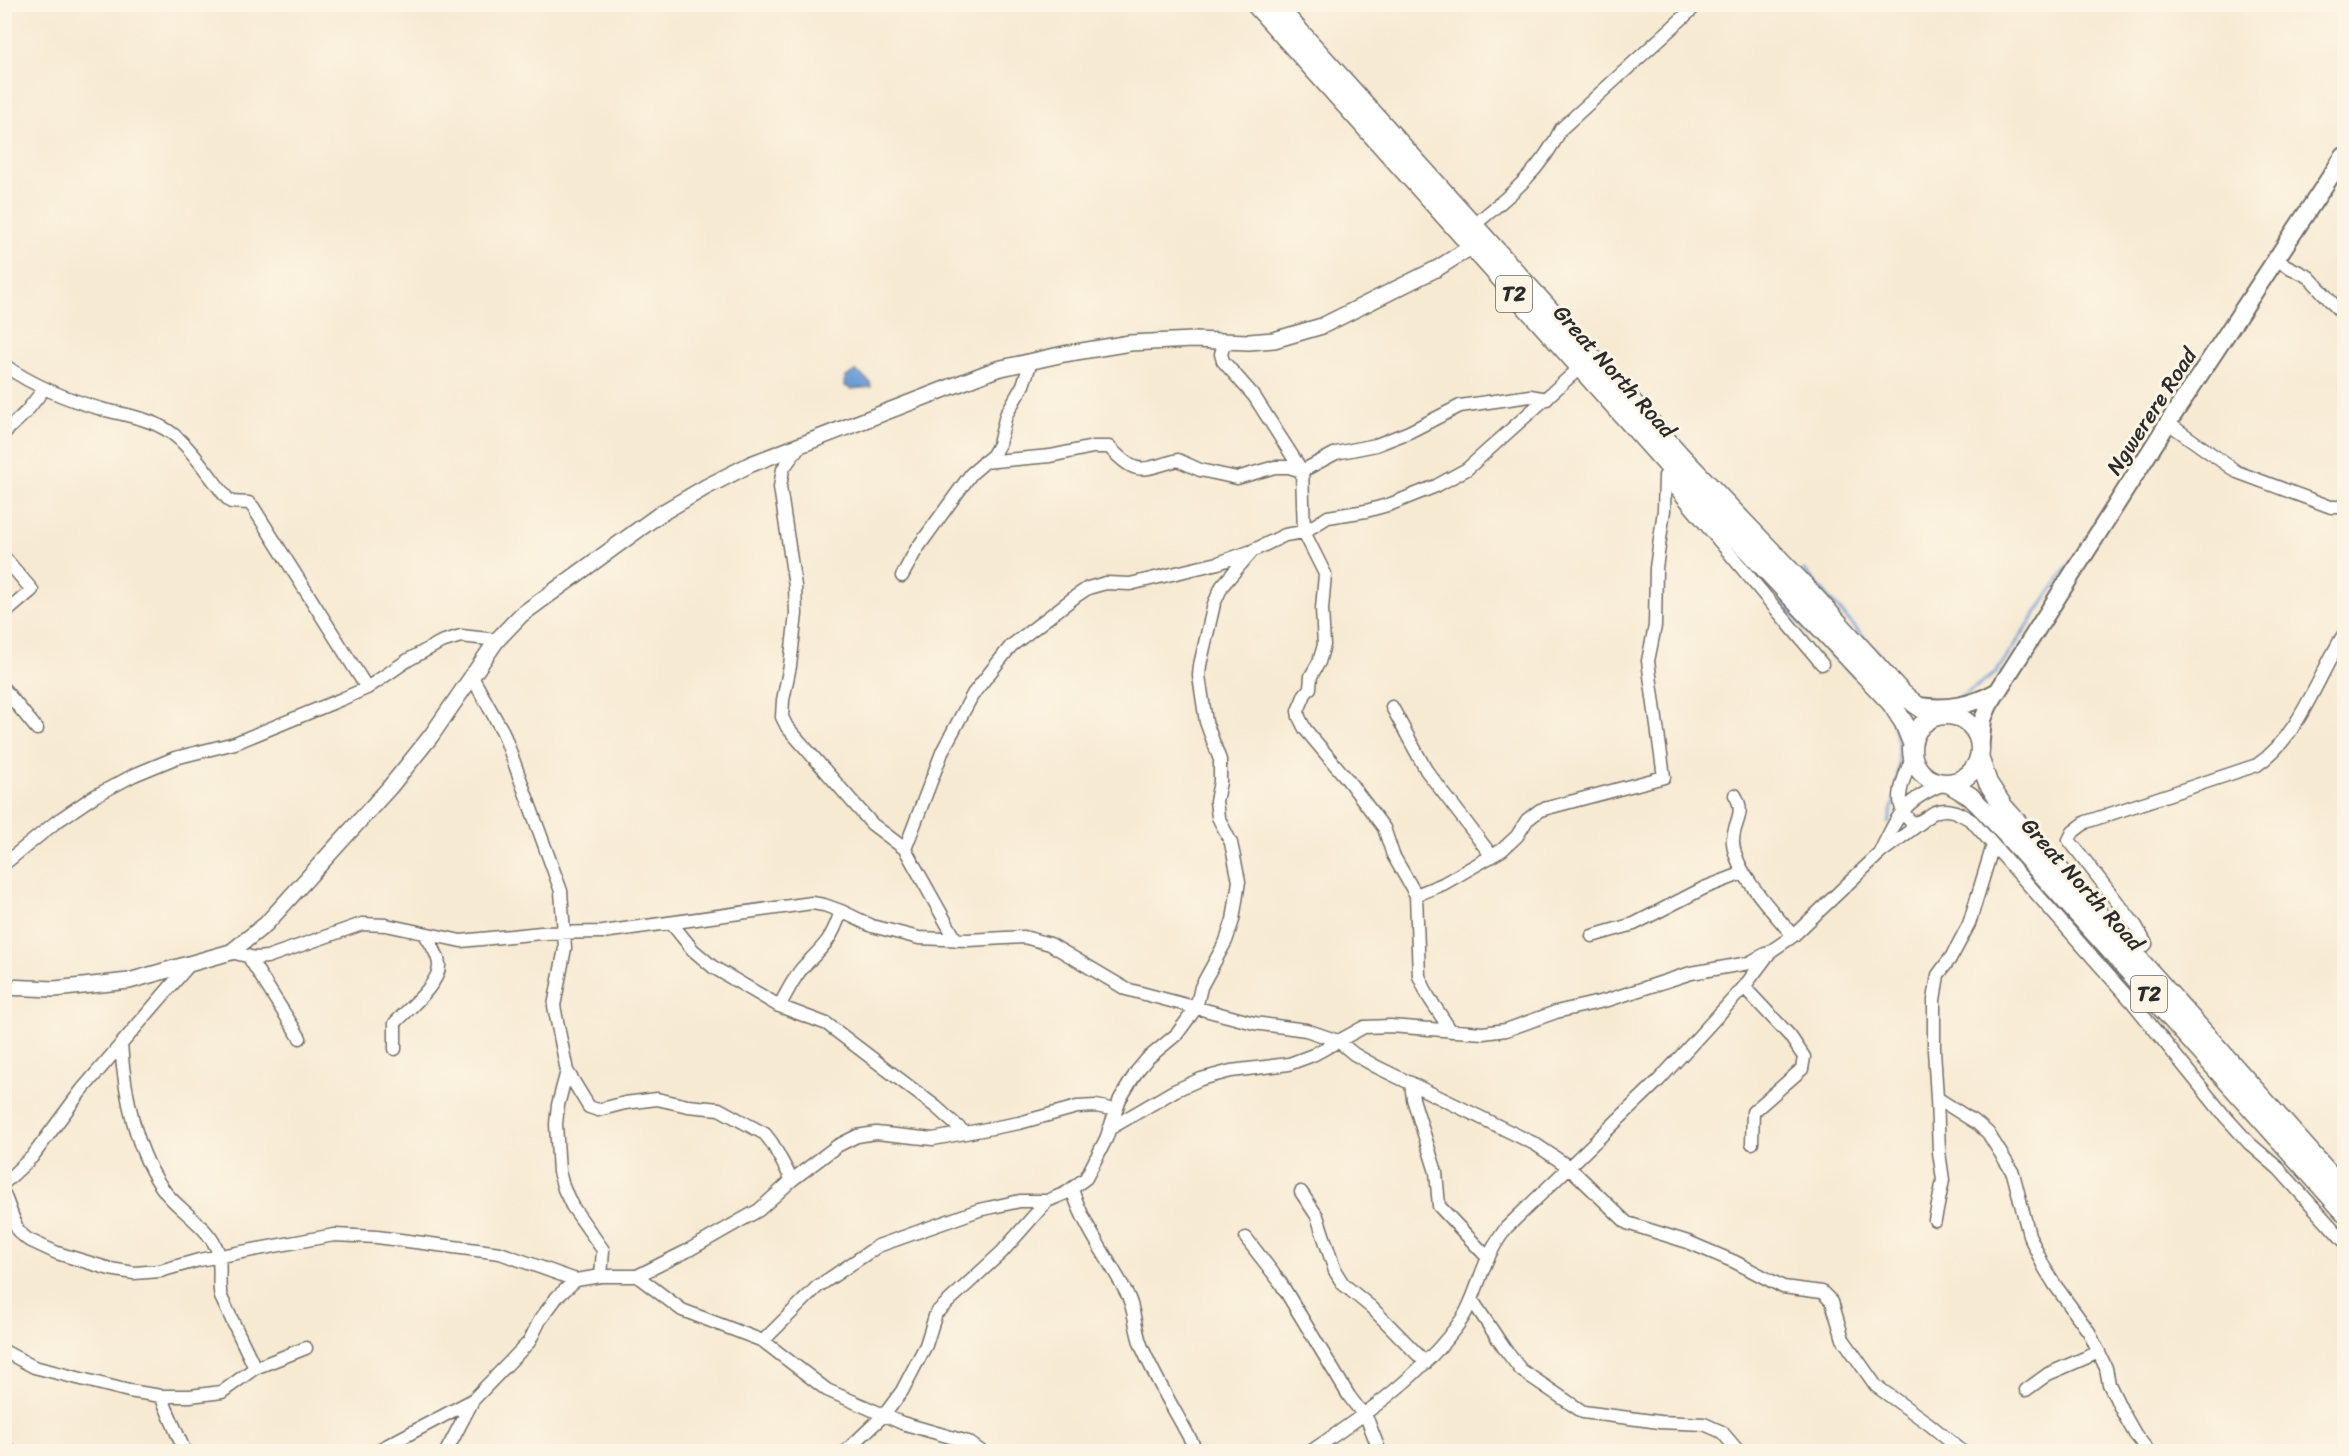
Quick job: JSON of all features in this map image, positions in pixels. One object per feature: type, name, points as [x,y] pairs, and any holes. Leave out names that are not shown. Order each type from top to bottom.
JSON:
[{"type":"main road","name":"Great North Road","points":[[1255,4],[1476,237]]},
{"type":"main road","name":"Great North Road","points":[[1275,4],[1586,363],[1673,468],[1891,703],[1904,723],[1912,749]]},
{"type":"main road","name":"Ngwerere Road","points":[[1980,754],[1983,719],[1997,692],[2168,423],[2277,261],[2344,156]]},
{"type":"main road","name":"Great North Road","points":[[1673,468],[1805,586],[1902,693],[1917,706],[1937,716]]},
{"type":"main road","points":[[1937,716],[1955,717],[1969,725],[1976,734],[1980,754],[1968,776],[1955,782],[1933,781],[1918,768],[1912,749],[1919,727],[1937,716],[1997,692]]},
{"type":"main road","points":[[1917,706],[1939,709],[1959,707]]},
{"type":"main road","name":"Great North Road","points":[[1980,754],[1988,783],[1998,800],[2133,955],[2344,1190]]},
{"type":"main road","name":"Great North Road","points":[[1947,783],[1970,796],[1989,815],[2344,1212]]},
{"type":"street","points":[[4,987],[55,988],[129,981],[231,952],[266,924],[390,787],[430,736],[497,640],[521,615],[660,514],[751,464],[998,369],[1130,343],[1274,340],[1322,326],[1438,268],[1476,237],[1505,200],[1535,171],[1553,146],[1561,129],[1698,4]]},
{"type":"street","points":[[2277,261],[2309,277],[2344,316]]},
{"type":"street","points":[[1225,342],[1221,354],[1223,361],[1254,396],[1302,471],[1304,532],[1325,574],[1322,609],[1324,645],[1319,662],[1311,676],[1310,688],[1298,711],[1299,717],[1305,729],[1384,828],[1394,855],[1416,895],[1419,976],[1428,996],[1451,1031]]},
{"type":"street","points":[[902,576],[916,550],[971,474],[993,455],[999,444],[1006,415],[1023,385],[1031,362]]},
{"type":"street","points":[[905,849],[944,750],[973,694],[1011,646],[1089,588],[1106,583],[1130,584],[1218,563],[1285,536],[1304,532],[1328,517],[1391,504],[1436,486],[1467,469],[1586,363]]},
{"type":"street","points":[[4,365],[44,389],[66,398],[139,418],[171,432],[186,446],[231,502],[249,503],[276,542],[366,688]]},
{"type":"street","points":[[4,433],[26,412],[44,389]]},
{"type":"street","points":[[984,462],[1050,456],[1093,447],[1109,447],[1126,465],[1137,469],[1178,460],[1200,470],[1237,478],[1275,467],[1289,467],[1302,471],[1336,453],[1376,445],[1432,422],[1460,406],[1530,396],[1547,399]]},
{"type":"street","points":[[2168,423],[2237,472],[2331,507],[2344,507]]},
{"type":"street","points":[[798,447],[783,469],[780,488],[795,586],[796,614],[782,717],[787,727],[848,799],[872,824],[905,849],[956,940]]},
{"type":"street","points":[[1673,468],[1822,664]]},
{"type":"street","points":[[1416,895],[1443,884],[1502,850],[1517,837],[1527,820],[1540,810],[1664,777],[1648,661],[1655,626],[1656,568],[1664,510],[1673,468]]},
{"type":"street","points":[[845,1452],[885,1414],[902,1391],[926,1345],[936,1313],[1002,1252],[1047,1201],[1072,1189],[1086,1178],[1120,1099],[1137,1071],[1147,1059],[1177,1034],[1196,1008],[1201,987],[1226,941],[1233,920],[1239,881],[1231,843],[1218,817],[1216,801],[1220,782],[1220,760],[1206,723],[1199,676],[1200,665],[1214,604],[1222,585],[1252,551]]},
{"type":"street","points":[[4,556],[32,590],[4,614]]},
{"type":"street","points":[[2133,955],[2146,944],[2136,926],[2069,840],[2073,832],[2086,822],[2257,765],[2290,732],[2344,634]]},
{"type":"street","points":[[4,864],[56,822],[93,797],[134,776],[175,758],[235,743],[366,688],[408,660],[441,642],[461,636],[497,640]]},
{"type":"street","points":[[472,677],[503,732],[556,871],[561,891],[565,948],[554,1006],[567,1071],[589,1107],[598,1110],[625,1103],[657,1099],[688,1106],[719,1109],[765,1134],[792,1180]]},
{"type":"street","points":[[4,689],[37,729]]},
{"type":"street","points":[[1392,707],[1426,770],[1491,855]]},
{"type":"street","points":[[1912,749],[1900,796],[1901,811],[1913,823],[1922,822]]},
{"type":"street","points":[[1880,853],[1901,811],[1922,792],[1947,783]]},
{"type":"street","points":[[1736,795],[1741,810],[1733,843],[1743,873],[1793,936]]},
{"type":"street","points":[[1109,1129],[1174,1091],[1201,1079],[1231,1071],[1289,1064],[1313,1055],[1364,1027],[1390,1026],[1483,1033],[1506,1030],[1556,1012],[1608,1000],[1691,972],[1749,963],[1793,936],[1880,853],[1935,812],[1953,810],[1972,821],[2133,1003],[2242,1135],[2279,1169],[2344,1240]]},
{"type":"street","points":[[1935,1220],[1943,1180],[1939,1152],[1934,1000],[1938,975],[1952,956],[1969,924],[1993,845]]},
{"type":"street","points":[[1592,936],[1634,924],[1704,888],[1743,873]]},
{"type":"street","points":[[231,952],[267,957],[362,924],[386,925],[461,941],[672,924],[812,903],[841,911],[872,926],[900,935],[956,940],[1024,937],[1050,944],[1126,989],[1254,1023],[1306,1030],[1338,1041],[1354,1054],[1535,1144],[1569,1167],[1627,1222],[1688,1242],[1735,1262],[1783,1287],[1822,1292],[1832,1302],[1843,1339],[1876,1386],[1963,1452]]},
{"type":"street","points":[[779,1006],[804,966],[829,940],[841,911]]},
{"type":"street","points":[[672,924],[693,950],[713,967],[779,1006],[827,1024],[936,1107],[965,1133]]},
{"type":"street","points":[[395,1049],[394,1023],[415,1004],[437,976],[439,965],[425,934]]},
{"type":"street","points":[[1310,1452],[1363,1414],[1426,1363],[1461,1319],[1472,1300],[1488,1258],[1506,1228],[1659,1080],[1744,987],[1771,951]]},
{"type":"street","points":[[248,956],[300,1038]]},
{"type":"street","points":[[4,1183],[32,1157],[81,1091],[189,965]]},
{"type":"street","points":[[1744,987],[1790,1036],[1804,1057],[1802,1069],[1753,1112],[1752,1143]]},
{"type":"street","points":[[121,1044],[124,1084],[148,1165],[181,1210],[213,1241],[219,1257],[218,1286],[221,1297],[255,1368]]},
{"type":"street","points":[[567,1071],[558,1105],[556,1124],[559,1172],[572,1206],[603,1250],[601,1276]]},
{"type":"street","points":[[1411,1083],[1413,1099],[1436,1172],[1439,1206],[1488,1258]]},
{"type":"street","points":[[1937,1098],[1988,1133],[2013,1173],[2029,1234],[2044,1267],[2088,1332],[2106,1368],[2109,1384],[2122,1411],[2135,1434],[2150,1452]]},
{"type":"street","points":[[4,1194],[18,1231],[27,1239],[57,1253],[110,1269],[134,1273],[160,1271],[334,1235],[377,1237],[500,1253],[576,1280],[601,1276],[637,1276],[687,1251],[759,1210],[792,1180],[837,1146],[857,1136],[876,1133],[933,1139],[1019,1123],[1077,1107],[1096,1106],[1116,1110]]},
{"type":"street","points":[[1072,1189],[1078,1209],[1133,1307],[1142,1345],[1197,1452]]},
{"type":"street","points":[[1301,1192],[1317,1216],[1335,1271],[1343,1284],[1371,1307],[1426,1363]]},
{"type":"street","points":[[763,1341],[817,1287],[878,1246],[979,1210],[1020,1201],[1047,1201]]},
{"type":"street","points":[[1246,1238],[1280,1281],[1363,1414],[1380,1452]]},
{"type":"street","points":[[637,1276],[682,1310],[763,1341],[827,1390],[902,1423],[968,1442],[982,1452]]},
{"type":"street","points":[[446,1452],[473,1400],[529,1342],[540,1320],[557,1297],[576,1280]]},
{"type":"street","points":[[1472,1300],[1521,1370],[1583,1412],[1712,1426],[1722,1432],[1739,1452]]},
{"type":"street","points":[[4,1351],[34,1367],[129,1391],[161,1396],[222,1392],[255,1368],[306,1348]]},
{"type":"street","points":[[2026,1390],[2048,1374],[2098,1352]]},
{"type":"street","points":[[161,1396],[185,1452]]},
{"type":"street","points":[[375,1452],[473,1400]]},
{"type":"street","points":[[4,1445],[11,1452]]},
{"type":"water","points":[[856,371],[870,382],[871,387],[851,389],[845,386],[846,377]]},
{"type":"waterway","points":[[1958,699],[1996,673],[2072,560]]},
{"type":"waterway","points":[[1804,570],[1884,660]]},
{"type":"waterway","points":[[1781,599],[1809,635],[1854,676]]},
{"type":"waterway","points":[[1918,696],[1931,700]]},
{"type":"waterway","points":[[1892,721],[1899,751],[1897,782]]},
{"type":"waterway","points":[[1888,823],[1895,798]]}]
